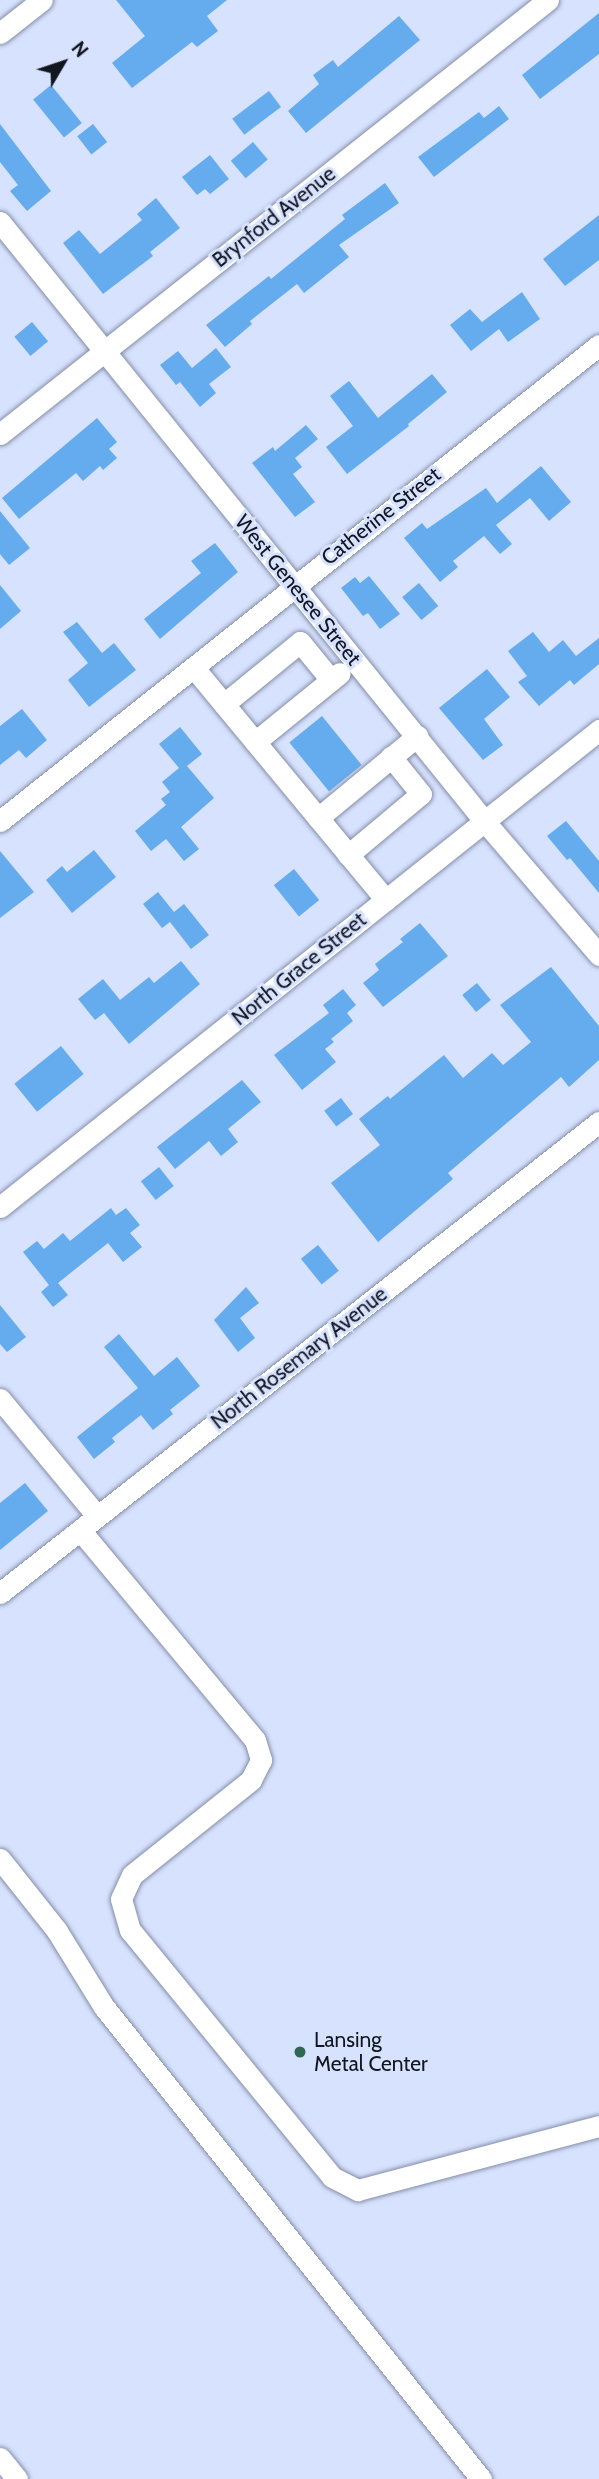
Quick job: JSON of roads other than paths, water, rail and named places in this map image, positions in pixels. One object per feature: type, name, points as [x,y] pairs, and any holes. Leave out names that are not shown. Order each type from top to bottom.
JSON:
[{"type":"street","points":[[0,33],[42,0]]},
{"type":"street","name":"Brynford Avenue","points":[[0,434],[548,0]]},
{"type":"street","name":"West Genesee Street","points":[[0,222],[486,822],[599,954]]},
{"type":"street","name":"Catherine Street","points":[[0,821],[599,345]]},
{"type":"street","points":[[224,704],[300,642],[331,680]]},
{"type":"street","points":[[255,742],[355,660]]},
{"type":"street","points":[[194,668],[386,900]]},
{"type":"street","name":"North Grace Street","points":[[0,1207],[599,730]]},
{"type":"street","points":[[318,818],[417,736]]},
{"type":"street","points":[[348,855],[421,794],[391,757]]},
{"type":"street","name":"North Rosemary Avenue","points":[[0,1593],[599,1122]]},
{"type":"street","points":[[0,1399],[97,1516]]},
{"type":"street","points":[[80,1530],[255,1740],[261,1760],[251,1780],[132,1875],[121,1899],[130,1930],[332,2177],[358,2190],[599,2126]]},
{"type":"street","points":[[0,1859],[57,1931],[104,2007],[481,2479]]},
{"type":"street","points":[[0,2458],[17,2479]]},
{"type":"place","name":"Lansing Metal Center","points":[[300,2052]]}]
